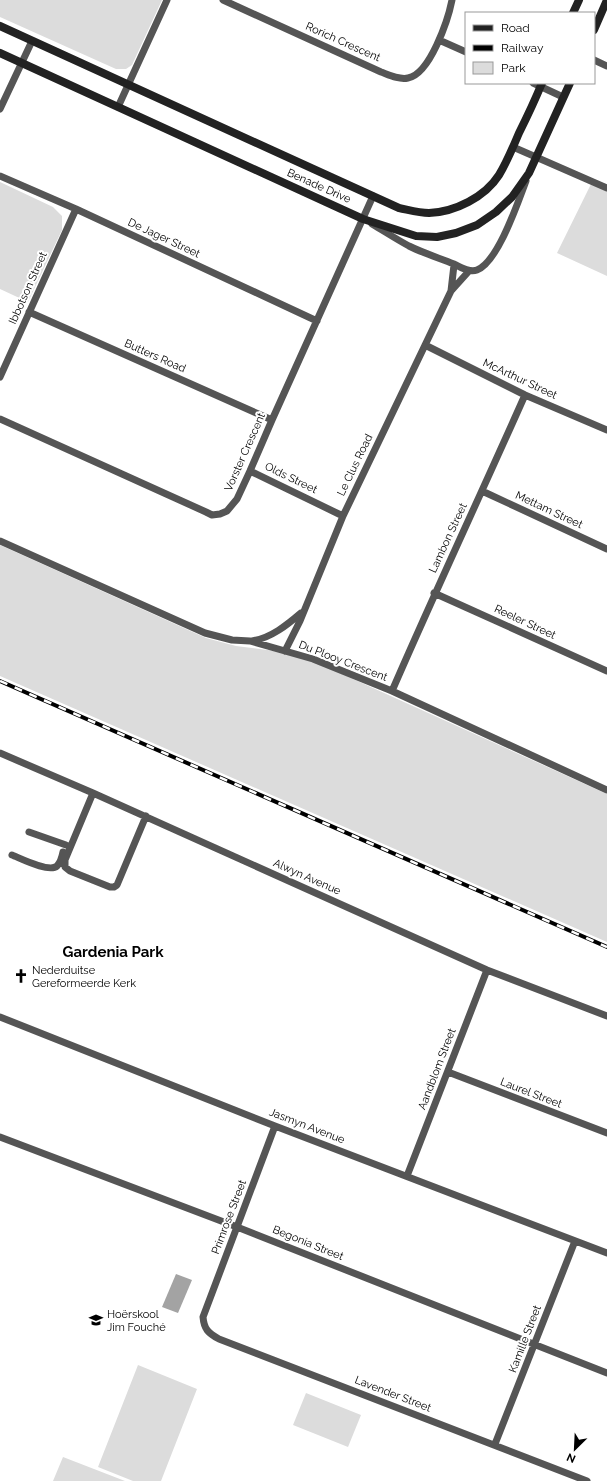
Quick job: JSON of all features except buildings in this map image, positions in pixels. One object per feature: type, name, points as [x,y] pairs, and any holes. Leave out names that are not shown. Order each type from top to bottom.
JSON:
[{"type":"street","points":[[118,107],[167,0]]},
{"type":"street","name":"Rorich Crescent","points":[[224,0],[395,78],[408,78],[418,73],[424,66],[439,40],[452,0]]},
{"type":"street","points":[[574,12],[579,0]]},
{"type":"street","points":[[595,28],[607,0]]},
{"type":"street","name":"Benade Drive","points":[[0,26],[399,208],[415,212],[430,213],[460,206],[477,197],[488,188],[499,175],[513,147],[539,84]]},
{"type":"street","points":[[439,40],[465,52]]},
{"type":"street","points":[[0,109],[32,41]]},
{"type":"street","name":"Benade Drive","points":[[0,52],[363,219],[416,236],[437,237],[456,233],[477,225],[496,212],[512,197],[529,173],[570,84]]},
{"type":"street","points":[[595,60],[607,66]]},
{"type":"street","points":[[539,84],[564,97]]},
{"type":"street","points":[[513,147],[607,188]]},
{"type":"street","points":[[363,219],[408,246],[469,271],[476,270],[483,266],[493,255],[506,230],[529,173]]},
{"type":"street","name":"De Jager Street","points":[[0,176],[76,209],[317,322]]},
{"type":"street","name":"Vorster Crescent","points":[[0,419],[212,515],[227,511],[237,499],[250,471],[373,196]]},
{"type":"street","name":"Ibbotson Street","points":[[0,377],[76,209]]},
{"type":"street","name":"Le Clus Road","points":[[451,291],[454,265]]},
{"type":"street","name":"Le Clus Road","points":[[285,651],[343,516],[451,291],[469,271]]},
{"type":"street","name":"Butters Road","points":[[29,312],[272,420]]},
{"type":"street","name":"McArthur Street","points":[[425,346],[525,394],[607,430]]},
{"type":"street","name":"Lambon Street","points":[[392,691],[434,592],[482,491],[525,394]]},
{"type":"street","name":"Olds Street","points":[[250,471],[343,516]]},
{"type":"street","name":"Mettam Street","points":[[482,491],[607,549]]},
{"type":"street","name":"Du Plooy Crescent","points":[[0,541],[205,633],[232,640],[250,641],[313,659],[392,691],[607,790]]},
{"type":"street","name":"Reeler Street","points":[[434,592],[607,672]]},
{"type":"street","points":[[250,641],[260,639],[278,631],[303,612]]},
{"type":"street","name":"Alwyn Avenue","points":[[0,753],[146,816],[487,970],[607,1016]]},
{"type":"street","points":[[91,792],[65,860],[65,867],[70,871],[110,887],[117,885],[146,816]]},
{"type":"street","points":[[12,855],[32,864],[49,868],[54,868],[57,866],[91,792]]},
{"type":"street","points":[[28,832],[66,846]]},
{"type":"street","name":"Aandblom Street","points":[[407,1176],[487,970]]},
{"type":"street","name":"Jasmyn Avenue","points":[[0,1017],[275,1126],[607,1253]]},
{"type":"street","name":"Laurel Street","points":[[448,1072],[607,1133]]},
{"type":"street","name":"Primrose Street","points":[[203,1316],[275,1126]]},
{"type":"street","name":"Begonia Street","points":[[0,1137],[237,1227],[607,1373]]},
{"type":"street","name":"Kamille Street","points":[[495,1444],[575,1241]]},
{"type":"street","name":"Lavender Street","points":[[203,1316],[204,1326],[207,1331],[219,1339],[495,1444],[587,1481]]},
{"type":"green space","points":[[0,0],[162,0],[132,65],[126,69],[116,69],[0,17]]},
{"type":"green space","points":[[0,182],[53,207],[62,216],[62,230],[28,302],[0,289]]},
{"type":"green space","points":[[591,184],[607,191],[607,276],[557,253]]},
{"type":"green space","points":[[0,545],[206,638],[236,646],[291,653],[309,659],[607,794],[607,942],[0,676]]},
{"type":"green space","points":[[138,1365],[197,1389],[161,1481],[133,1481],[98,1467]]},
{"type":"green space","points":[[306,1393],[361,1415],[348,1447],[293,1425]]},
{"type":"green space","points":[[63,1457],[125,1481],[53,1481]]},
{"type":"shaded area","points":[[176,1274],[192,1280],[178,1313],[162,1307]]},
{"type":"railway","points":[[0,681],[607,947]]},
{"type":"place","name":"Nederduitse Gereformeerde Kerk","points":[[21,976]]},
{"type":"place","name":"Hoërskool Jim Fouché","points":[[96,1320]]},
{"type":"district","name":"Gardenia Park","points":[[113,952]]}]
